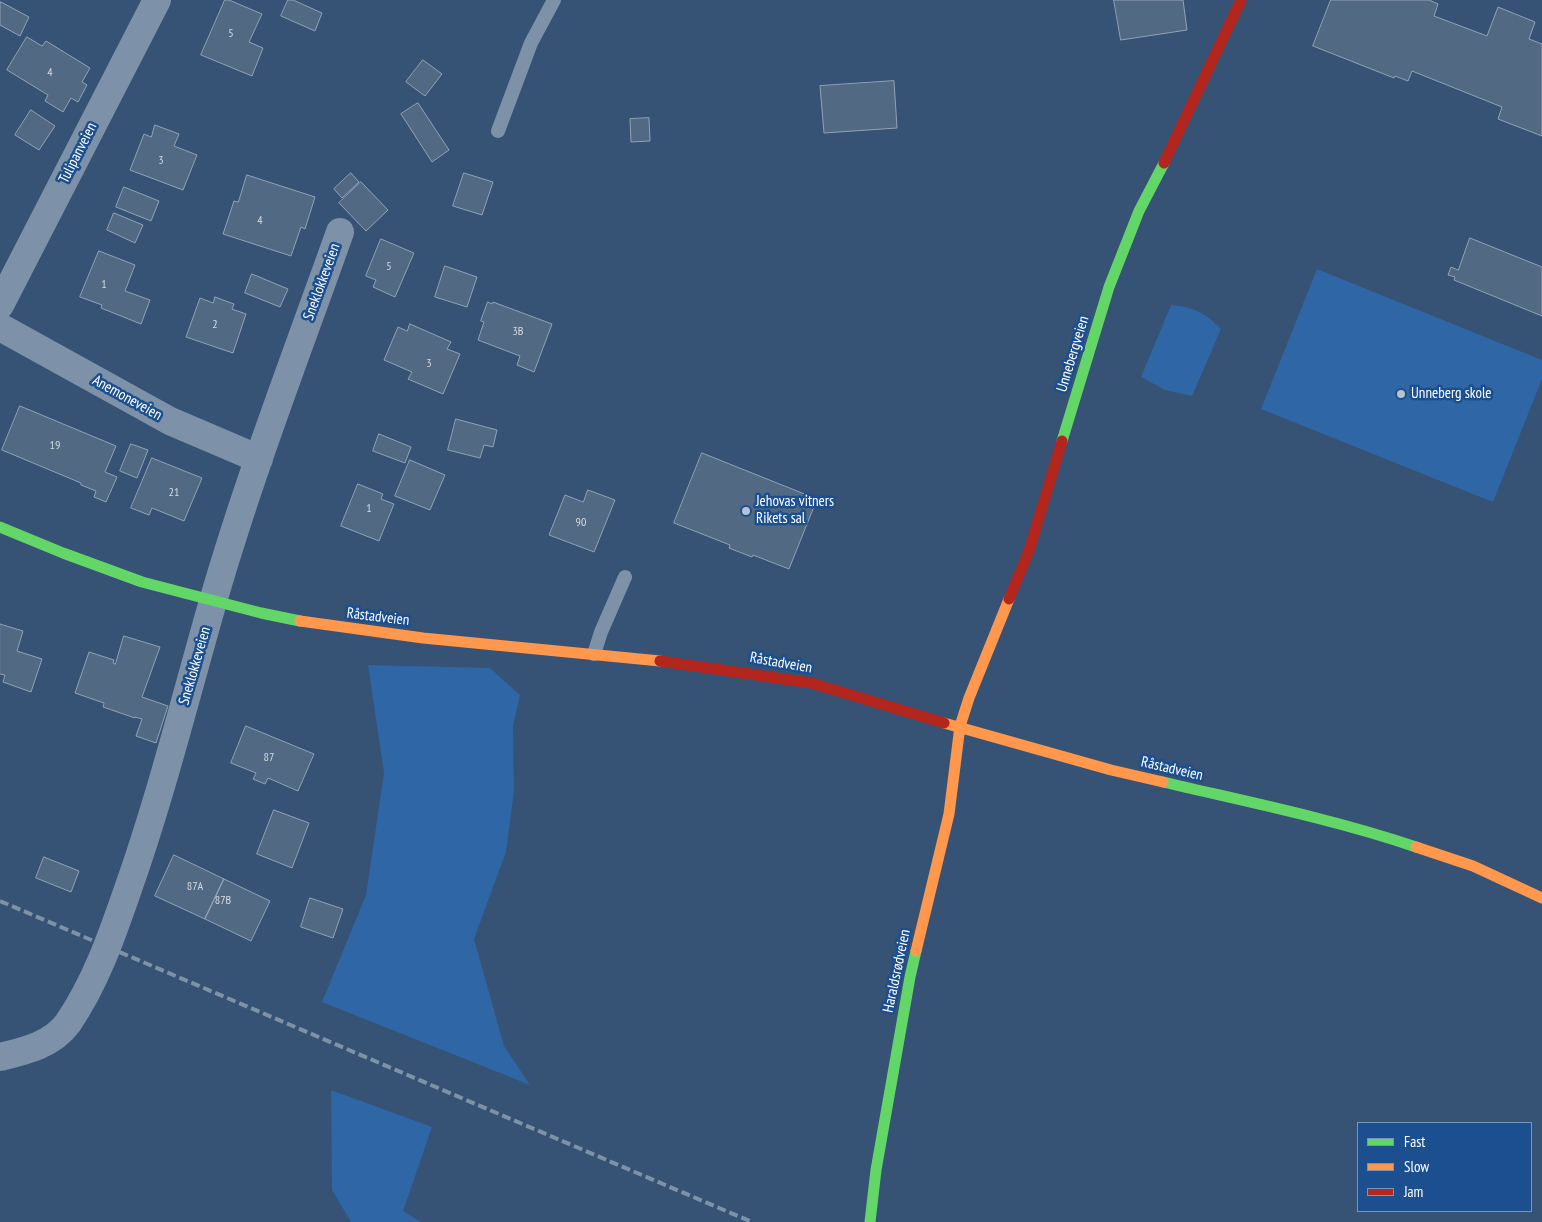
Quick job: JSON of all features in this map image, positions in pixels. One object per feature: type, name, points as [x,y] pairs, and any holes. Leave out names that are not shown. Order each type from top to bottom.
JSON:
[{"type":"main road","name":"Unnebergveien","points":[[960,726],[1029,551],[1109,287],[1139,211],[1175,141],[1241,0]]},
{"type":"main road","name":"Råstadveien","points":[[0,528],[142,582],[261,613],[314,624],[423,638],[675,662],[811,683],[1111,770],[1326,820],[1377,834],[1473,866],[1542,898]]},
{"type":"main road","name":"Haraldsrødveien","points":[[870,1222],[876,1170],[910,977],[949,814],[960,726]]},
{"type":"street","name":"Tulipanveien","points":[[0,305],[157,0]]},
{"type":"street","name":"Sneklokkeveien","points":[[0,1057],[31,1050],[53,1038],[66,1026],[84,998],[108,947],[147,834],[230,544],[340,232]]},
{"type":"street","name":"Anemoneveien","points":[[0,327],[170,422],[259,459]]},
{"type":"lane","points":[[498,131],[531,43],[554,0]]},
{"type":"lane","points":[[594,654],[601,632],[625,576]]},
{"type":"shaded area","name":"Unneberg skole","points":[[1317,269],[1542,360],[1542,379],[1493,502],[1261,409]]},
{"type":"shaded area","points":[[1171,305],[1186,307],[1199,312],[1221,329],[1192,396],[1165,390],[1141,377]]},
{"type":"shaded area","points":[[368,665],[490,668],[520,695],[513,726],[514,791],[506,852],[474,939],[504,1046],[530,1085],[322,1002],[366,895],[384,773]]},
{"type":"shaded area","points":[[331,1090],[432,1127],[403,1211],[421,1222],[351,1222],[332,1190]]},
{"type":"building","points":[[225,0],[262,14],[249,42],[263,48],[252,76],[201,55]]},
{"type":"building","points":[[288,0],[293,0],[322,13],[315,31],[281,16]]},
{"type":"building","points":[[1114,0],[1183,0],[1187,30],[1121,40]]},
{"type":"building","points":[[1331,0],[1429,0],[1438,4],[1434,16],[1487,36],[1498,7],[1535,22],[1529,39],[1542,44],[1542,136],[1498,119],[1502,107],[1412,71],[1408,81],[1395,76],[1394,78],[1313,46]]},
{"type":"building","points":[[1,2],[29,17],[20,36],[0,25]]},
{"type":"building","points":[[27,37],[42,46],[46,41],[90,68],[82,82],[87,85],[78,102],[71,98],[63,112],[45,101],[48,95],[7,70]]},
{"type":"building","points":[[423,60],[442,74],[425,96],[406,82]]},
{"type":"building","points":[[894,81],[897,128],[824,133],[820,86]]},
{"type":"building","points":[[418,103],[449,150],[432,162],[401,114]]},
{"type":"building","points":[[31,110],[55,126],[39,150],[15,135]]},
{"type":"building","points":[[649,118],[650,141],[631,142],[630,119]]},
{"type":"building","points":[[155,125],[179,134],[174,146],[197,155],[183,190],[130,170],[144,134],[151,137]]},
{"type":"building","points":[[351,173],[359,182],[342,198],[334,189]]},
{"type":"building","points":[[464,173],[493,182],[482,215],[453,206]]},
{"type":"building","points":[[247,175],[315,197],[305,229],[301,227],[291,256],[223,234],[234,201],[238,202]]},
{"type":"building","points":[[361,182],[388,210],[366,231],[339,203]]},
{"type":"building","points":[[124,187],[159,201],[151,221],[116,207]]},
{"type":"building","points":[[114,213],[143,225],[135,243],[107,230]]},
{"type":"building","points":[[1470,238],[1542,267],[1542,316],[1454,280],[1455,277],[1448,275],[1451,267],[1458,270]]},
{"type":"building","points":[[381,239],[414,253],[395,297],[373,287],[376,280],[366,276]]},
{"type":"building","points":[[99,251],[135,265],[125,291],[150,300],[141,324],[101,308],[102,305],[80,297]]},
{"type":"building","points":[[445,266],[477,277],[467,307],[435,297]]},
{"type":"building","points":[[252,274],[288,289],[280,307],[245,293]]},
{"type":"building","points":[[215,297],[234,304],[232,309],[246,314],[233,353],[186,337],[200,298],[213,303]]},
{"type":"building","points":[[488,302],[492,304],[493,302],[552,324],[534,372],[517,365],[520,356],[478,340],[484,322],[481,321]]},
{"type":"building","points":[[410,324],[451,342],[447,349],[460,354],[443,394],[408,379],[412,372],[384,360],[398,327],[407,331]]},
{"type":"building","points":[[20,406],[116,446],[105,472],[117,477],[106,502],[94,497],[96,491],[81,485],[81,483],[2,450]]},
{"type":"building","points":[[456,419],[497,430],[493,447],[484,445],[480,458],[448,450]]},
{"type":"building","points":[[379,434],[411,447],[405,463],[373,451]]},
{"type":"building","points":[[131,444],[148,450],[137,478],[120,471]]},
{"type":"building","name":"Jehovas vitners Rikets sal","points":[[702,453],[817,499],[789,569],[729,548],[730,545],[674,523]]},
{"type":"building","points":[[152,458],[202,478],[184,521],[152,508],[149,515],[131,508]]},
{"type":"building","points":[[410,460],[445,475],[430,510],[395,496]]},
{"type":"building","points":[[358,484],[383,494],[381,499],[394,504],[379,541],[341,526]]},
{"type":"building","points":[[588,490],[615,500],[594,552],[549,535],[565,495],[583,502]]},
{"type":"building","points":[[0,624],[23,631],[17,651],[42,659],[31,692],[3,682],[5,675],[0,674]]},
{"type":"building","points":[[124,636],[160,647],[142,697],[168,706],[156,743],[136,736],[142,719],[103,707],[104,703],[75,693],[89,652],[114,660],[113,663],[115,664]]},
{"type":"building","points":[[246,726],[314,754],[298,791],[268,778],[265,784],[253,779],[256,773],[231,763]]},
{"type":"building","points":[[274,810],[309,823],[292,868],[257,854]]},
{"type":"building","points":[[174,855],[224,879],[205,919],[155,896]]},
{"type":"building","points":[[44,857],[79,871],[71,892],[36,878]]},
{"type":"building","points":[[224,879],[270,901],[251,941],[205,919]]},
{"type":"building","points":[[310,898],[343,909],[333,938],[301,927]]},
{"type":"railway","points":[[0,901],[752,1222]]},
{"type":"traffic: fast","points":[[1062,441],[1109,287],[1139,211],[1164,163]]},
{"type":"traffic: fast","points":[[0,527],[142,582],[261,613],[300,621]]},
{"type":"traffic: fast","points":[[1163,782],[1322,819],[1416,847]]},
{"type":"traffic: fast","points":[[870,1222],[876,1170],[916,951]]},
{"type":"traffic: slow","points":[[916,951],[949,814],[960,726],[969,698],[1009,599]]},
{"type":"traffic: slow","points":[[300,621],[423,638],[660,661]]},
{"type":"traffic: slow","points":[[944,723],[1111,770],[1163,782]]},
{"type":"traffic: slow","points":[[1416,847],[1473,866],[1542,898]]},
{"type":"traffic: jam","points":[[1164,163],[1241,0]]},
{"type":"traffic: jam","points":[[1009,599],[1029,551],[1062,441]]},
{"type":"traffic: jam","points":[[660,661],[811,683],[944,723]]},
{"type":"place","name":"Unneberg skole","points":[[1401,394]]},
{"type":"place","name":"Jehovas vitners Rikets sal","points":[[746,511]]}]
